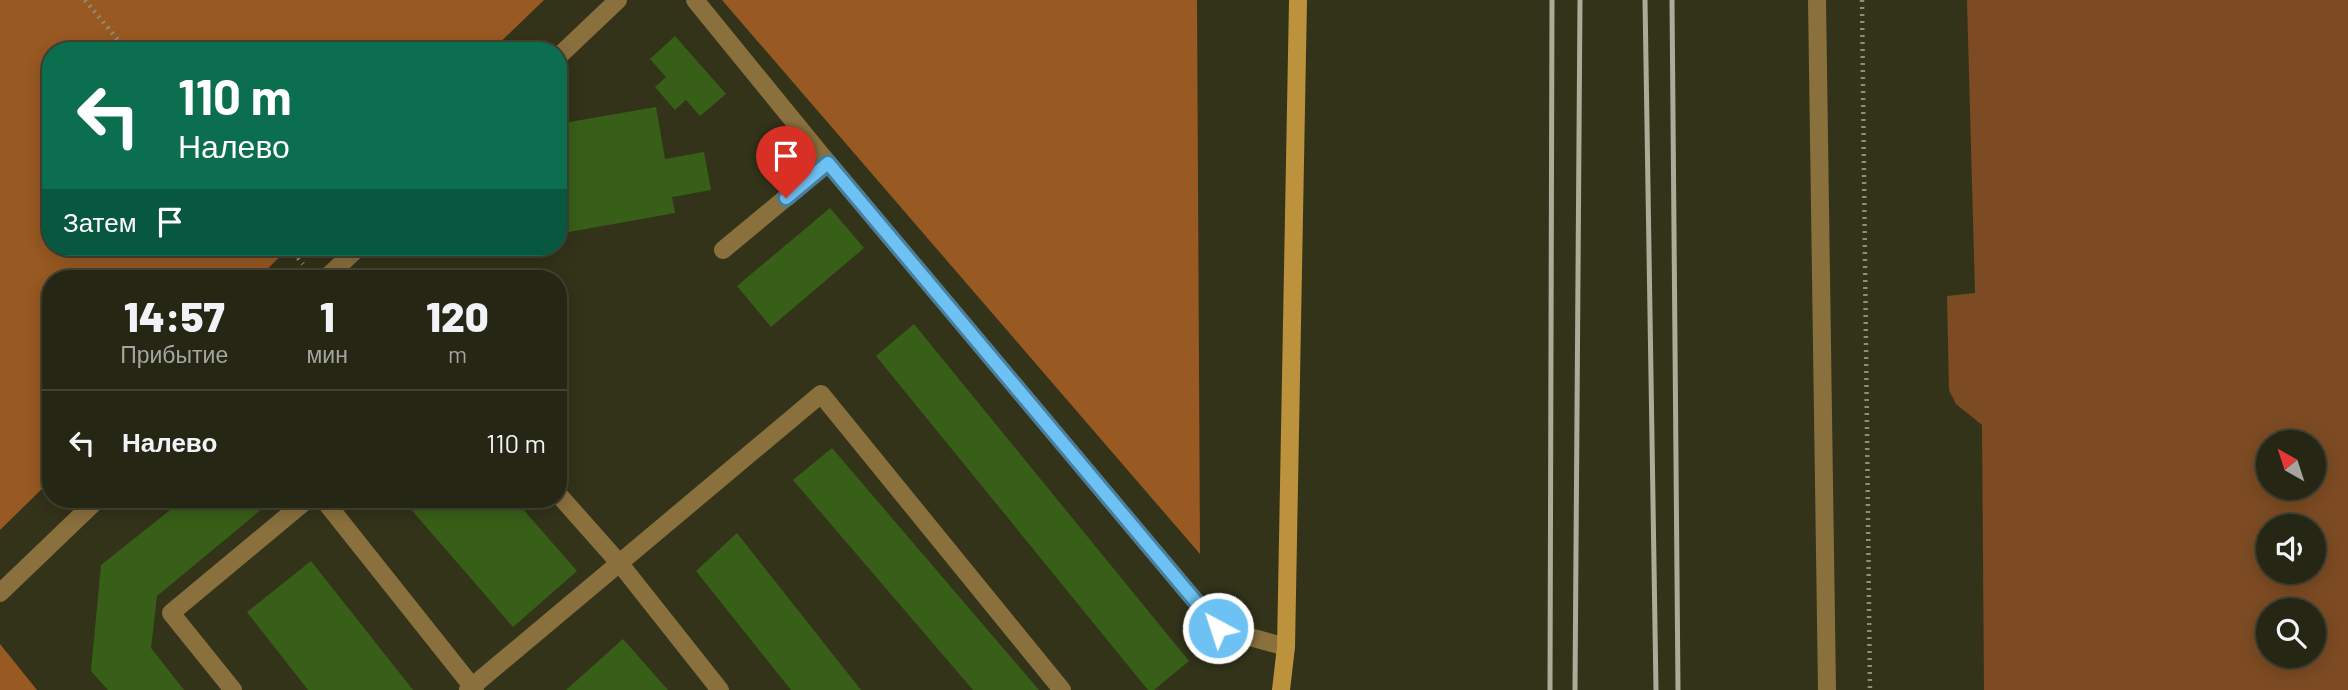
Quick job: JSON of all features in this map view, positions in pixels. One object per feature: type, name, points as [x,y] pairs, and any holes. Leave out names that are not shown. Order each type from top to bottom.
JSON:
[{"type":"street","points":[[1281,690],[1286,647],[1298,0]]},
{"type":"lane","points":[[567,48],[618,0]]},
{"type":"lane","points":[[695,0],[828,163],[1218,628],[1286,647]]},
{"type":"lane","points":[[1817,0],[1827,690]]},
{"type":"lane","points":[[723,250],[828,163]]},
{"type":"lane","points":[[335,270],[349,256]]},
{"type":"lane","points":[[330,508],[472,689],[821,394],[1062,690]]},
{"type":"lane","points":[[567,504],[621,565],[720,690]]},
{"type":"lane","points":[[0,593],[89,508]]},
{"type":"lane","points":[[233,690],[171,613],[296,508]]},
{"type":"path","points":[[85,0],[120,42]]},
{"type":"path","points":[[1862,0],[1870,690]]},
{"type":"shaded area","points":[[0,0],[544,0],[500,42],[42,42],[42,256],[281,256],[266,270],[42,270],[42,489],[0,530]]},
{"type":"shaded area","points":[[722,0],[1197,0],[1200,554]]},
{"type":"shaded area","points":[[1967,0],[2348,0],[2348,690],[1984,690],[1982,425],[1956,404],[1949,390],[1947,296],[1975,293]]},
{"type":"shaded area","points":[[0,644],[37,690],[0,690]]},
{"type":"building","points":[[675,36],[726,94],[700,116],[686,100],[675,110],[655,87],[666,77],[650,59]]},
{"type":"building","points":[[656,107],[665,159],[704,152],[711,190],[672,197],[675,213],[567,232],[567,122]]},
{"type":"building","points":[[830,208],[864,248],[771,327],[737,286]]},
{"type":"building","points":[[914,324],[1189,661],[1154,690],[1148,690],[876,356]]},
{"type":"building","points":[[832,448],[1039,690],[973,690],[793,480]]},
{"type":"building","points":[[173,508],[263,508],[157,596],[151,648],[184,690],[108,690],[91,671],[101,565]]},
{"type":"building","points":[[410,508],[522,508],[577,571],[513,627]]},
{"type":"building","points":[[737,533],[861,690],[791,690],[696,571]]},
{"type":"building","points":[[311,561],[413,690],[308,690],[247,612]]},
{"type":"building","points":[[623,639],[668,690],[566,690]]},
{"type":"railway","points":[[1550,690],[1552,0]]},
{"type":"railway","points":[[1575,690],[1580,0]]},
{"type":"railway","points":[[1645,0],[1656,690]]},
{"type":"railway","points":[[1672,0],[1678,690]]},
{"type":"route","points":[[786,198],[828,163],[1218,628]]}]
